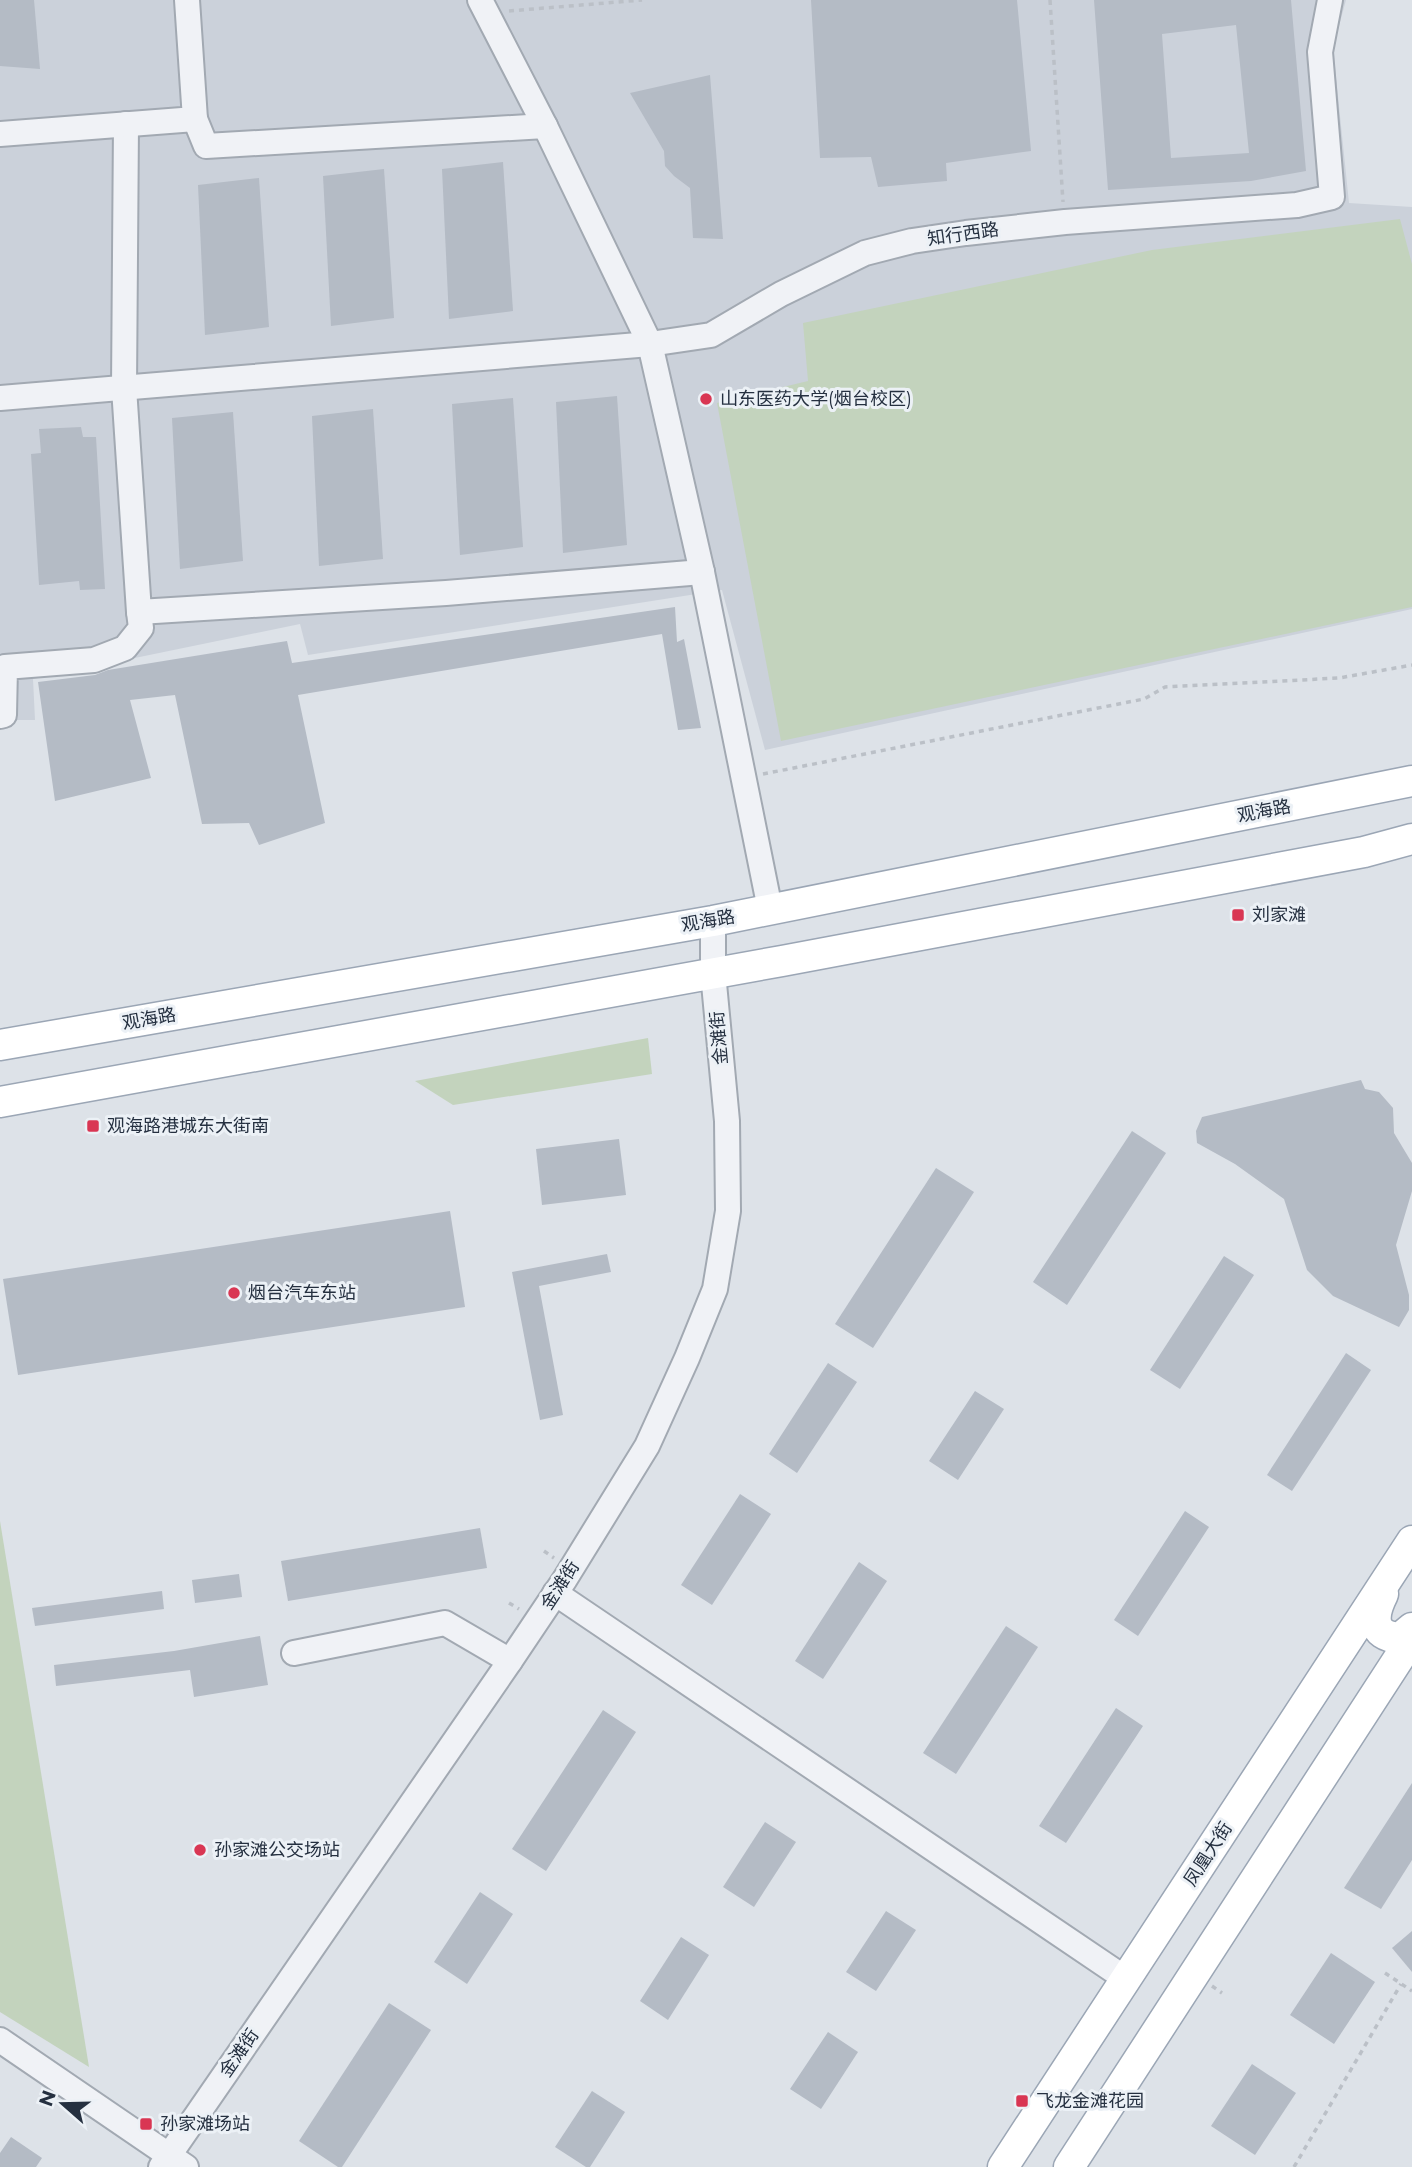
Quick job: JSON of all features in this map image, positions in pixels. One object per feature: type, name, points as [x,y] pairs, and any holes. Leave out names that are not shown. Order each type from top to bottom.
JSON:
[{"type":"main road","name":"观海路","points":[[0,1045],[713,921],[1412,781]]},
{"type":"main road","points":[[0,1102],[1364,852],[1412,839]]},
{"type":"main road","points":[[1364,852],[1412,852]]},
{"type":"main road","name":"凤凰大街","points":[[1003,2167],[1412,1542]]},
{"type":"main road","points":[[1395,1568],[1375,1610],[1376,1623],[1381,1631],[1390,1637],[1399,1638],[1412,1628]]},
{"type":"main road","points":[[1069,2167],[1412,1638]]},
{"type":"street","points":[[187,0],[195,119],[206,146],[545,126]]},
{"type":"street","name":"知行西路","points":[[0,398],[650,344],[711,335],[781,294],[865,253],[912,241],[1065,222],[1297,205],[1332,197],[1320,52],[1331,0]]},
{"type":"street","points":[[483,7],[545,126],[650,344],[702,572],[770,909]]},
{"type":"street","points":[[0,134],[195,119]]},
{"type":"street","points":[[0,716],[4,715],[5,667],[94,660],[125,648],[141,628],[124,388],[126,124]]},
{"type":"street","points":[[139,612],[446,593],[702,572]]},
{"type":"street","name":"金滩街","points":[[172,2163],[555,1593],[647,1447],[687,1358],[715,1289],[728,1211],[727,1121],[713,973],[713,921]]},
{"type":"street","points":[[555,1593],[1126,1979]]},
{"type":"street","points":[[294,1653],[445,1623],[510,1661]]},
{"type":"street","points":[[0,2040],[172,2163]]},
{"type":"path","points":[[483,7],[642,0]]},
{"type":"path","points":[[1050,0],[1065,222]]},
{"type":"path","points":[[761,774],[1144,699],[1165,687],[1339,678],[1412,665]]},
{"type":"path","points":[[1385,1973],[1412,1991]]},
{"type":"path","points":[[1294,2167],[1401,1984]]},
{"type":"shaded area","name":"山东医药大学(烟台校区)","points":[[0,0],[1346,0],[1333,48],[1349,203],[1412,207],[1412,609],[765,750],[722,590],[308,655],[300,624],[33,679],[35,720],[0,720]]},
{"type":"green space","points":[[1400,219],[1412,264],[1412,607],[781,741],[717,403],[808,381],[803,323],[1152,250]]},
{"type":"green space","points":[[648,1038],[652,1074],[453,1105],[415,1081]]},
{"type":"green space","points":[[0,1521],[89,2067],[0,2012]]},
{"type":"building","points":[[0,0],[34,0],[40,69],[0,66]]},
{"type":"building","points":[[811,0],[1017,0],[1031,151],[946,163],[947,181],[878,187],[871,157],[820,158]]},
{"type":"building","points":[[1094,0],[1291,0],[1306,171],[1251,181],[1108,190]],"holes":[[[1236,25],[1249,153],[1171,158],[1162,34]]]},
{"type":"building","points":[[710,75],[723,239],[693,238],[690,188],[665,166],[664,151],[630,93]]},
{"type":"building","points":[[503,162],[513,311],[449,319],[442,169]]},
{"type":"building","points":[[384,169],[394,318],[331,326],[323,176]]},
{"type":"building","points":[[259,178],[269,327],[205,335],[198,185]]},
{"type":"building","points":[[617,396],[627,545],[563,553],[556,402]]},
{"type":"building","points":[[513,398],[523,547],[460,555],[452,404]]},
{"type":"building","points":[[373,409],[383,559],[319,566],[312,416]]},
{"type":"building","points":[[233,412],[243,561],[180,569],[172,418]]},
{"type":"building","points":[[81,427],[83,437],[96,437],[105,589],[80,590],[79,581],[39,585],[31,454],[41,453],[39,429]]},
{"type":"building","points":[[675,607],[677,642],[684,639],[701,728],[678,730],[662,634],[298,695],[325,823],[259,845],[249,823],[202,824],[175,695],[130,700],[151,778],[55,801],[38,682],[95,675],[108,670],[287,641],[292,663]]},
{"type":"building","points":[[1361,1080],[1365,1089],[1379,1092],[1393,1108],[1394,1133],[1412,1163],[1412,1191],[1396,1245],[1409,1295],[1409,1310],[1399,1327],[1333,1296],[1307,1270],[1284,1199],[1235,1164],[1197,1143],[1196,1131],[1202,1117]]},
{"type":"building","points":[[1132,1131],[1166,1153],[1067,1305],[1033,1282]]},
{"type":"building","points":[[619,1139],[626,1195],[542,1205],[536,1149]]},
{"type":"building","points":[[936,1168],[974,1192],[873,1348],[835,1324]]},
{"type":"building","name":"烟台汽车东站","points":[[450,1211],[465,1307],[18,1375],[3,1279]]},
{"type":"building","points":[[607,1254],[611,1272],[539,1286],[563,1415],[540,1420],[512,1272]]},
{"type":"building","points":[[1224,1256],[1254,1275],[1180,1389],[1150,1370]]},
{"type":"building","points":[[1346,1353],[1371,1370],[1292,1491],[1267,1475]]},
{"type":"building","points":[[828,1363],[857,1382],[797,1473],[769,1454]]},
{"type":"building","points":[[975,1391],[1004,1409],[958,1480],[929,1461]]},
{"type":"building","points":[[740,1494],[771,1514],[712,1605],[681,1585]]},
{"type":"building","points":[[1185,1511],[1209,1527],[1138,1636],[1114,1620]]},
{"type":"building","points":[[480,1528],[487,1568],[288,1601],[281,1561]]},
{"type":"building","points":[[859,1562],[887,1581],[823,1679],[795,1661]]},
{"type":"building","points":[[239,1574],[242,1597],[195,1603],[192,1580]]},
{"type":"building","points":[[162,1591],[164,1609],[35,1626],[32,1608]]},
{"type":"building","points":[[1006,1626],[1038,1647],[956,1774],[923,1753]]},
{"type":"building","points":[[260,1636],[268,1685],[194,1697],[190,1670],[56,1686],[54,1665],[174,1651]]},
{"type":"building","points":[[1116,1708],[1143,1726],[1066,1843],[1039,1826]]},
{"type":"building","points":[[603,1710],[636,1732],[546,1871],[512,1849]]},
{"type":"building","points":[[1412,1783],[1412,1860],[1381,1909],[1344,1888]]},
{"type":"building","points":[[765,1822],[796,1842],[754,1907],[723,1887]]},
{"type":"building","points":[[480,1892],[513,1914],[467,1984],[434,1962]]},
{"type":"building","points":[[886,1911],[916,1930],[876,1991],[846,1972]]},
{"type":"building","points":[[1412,1931],[1412,1972],[1392,1948]]},
{"type":"building","points":[[681,1937],[709,1955],[668,2020],[640,2001]]},
{"type":"building","points":[[1331,1953],[1375,1982],[1334,2044],[1290,2015]]},
{"type":"building","points":[[389,2003],[431,2030],[342,2167],[338,2167],[299,2141]]},
{"type":"building","points":[[828,2032],[858,2052],[821,2109],[790,2089]]},
{"type":"building","points":[[1252,2064],[1296,2093],[1255,2155],[1211,2126]]},
{"type":"building","points":[[592,2091],[625,2112],[590,2167],[586,2167],[555,2147]]},
{"type":"building","points":[[11,2137],[42,2158],[36,2167],[0,2167],[0,2153]]},
{"type":"place","name":"山东医药大学(烟台校区)","points":[[706,399]]},
{"type":"place","name":"刘家滩","points":[[1238,915]]},
{"type":"place","name":"观海路港城东大街南","points":[[93,1126]]},
{"type":"place","name":"烟台汽车东站","points":[[234,1293]]},
{"type":"place","name":"孙家滩公交场站","points":[[200,1850]]},
{"type":"place","name":"飞龙金滩花园","points":[[1022,2101]]},
{"type":"place","name":"孙家滩场站","points":[[146,2124]]}]
